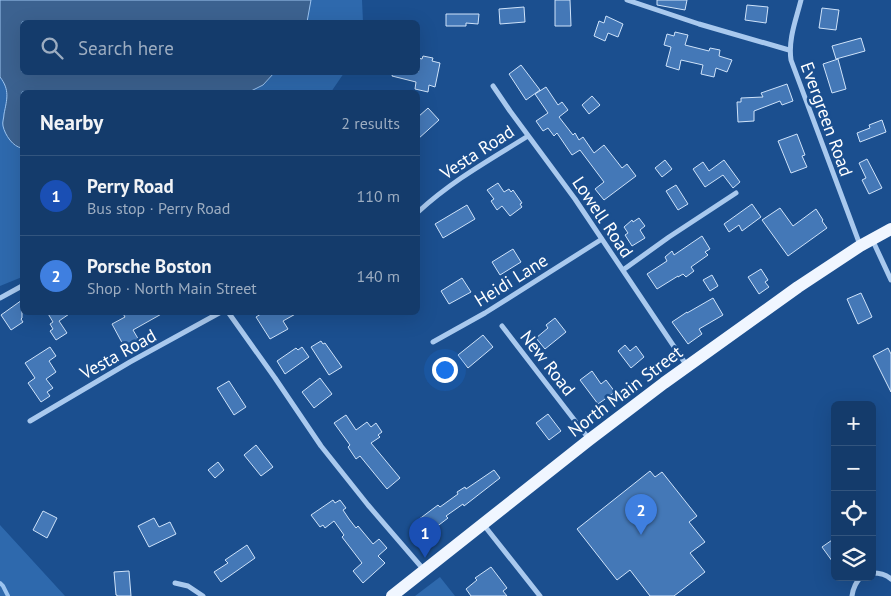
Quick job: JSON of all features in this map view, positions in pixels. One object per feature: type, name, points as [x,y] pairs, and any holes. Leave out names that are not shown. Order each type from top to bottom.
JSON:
[{"type":"main road","name":"North Main Street","points":[[392,596],[686,366],[798,287],[871,239],[891,229]]},
{"type":"street","points":[[627,0],[705,26],[789,50]]},
{"type":"street","name":"Evergreen Road","points":[[801,0],[789,50],[793,68],[860,246]]},
{"type":"street","name":"Lowell Road","points":[[493,86],[602,238],[686,366]]},
{"type":"street","name":"Vesta Road","points":[[420,210],[456,180],[528,136]]},
{"type":"street","points":[[623,270],[736,193]]},
{"type":"street","name":"Heidi Lane","points":[[433,342],[485,312],[602,238]]},
{"type":"street","points":[[871,239],[891,280]]},
{"type":"street","points":[[0,298],[20,287]]},
{"type":"street","name":"Vesta Road","points":[[30,421],[130,362],[216,315]]},
{"type":"street","points":[[230,315],[327,453],[368,505],[424,570]]},
{"type":"street","name":"New Road","points":[[502,326],[589,440]]},
{"type":"street","points":[[483,524],[540,596]]},
{"type":"street","points":[[876,573],[881,573],[891,579]]},
{"type":"street","points":[[852,596],[857,581]]},
{"type":"street","points":[[175,583],[188,586],[203,596]]},
{"type":"shaded area","points":[[0,0],[362,0],[363,20],[20,20],[20,75],[343,75],[332,90],[20,90],[20,278],[0,286]]},
{"type":"shaded area","points":[[0,0],[311,0],[307,20],[20,20],[20,75],[272,75],[263,85],[253,90],[20,90],[20,147],[10,140],[3,124],[7,95],[0,77]]},
{"type":"shaded area","points":[[0,525],[65,596],[0,596]]},
{"type":"shaded area","points":[[440,577],[455,596],[415,596]]},
{"type":"building","points":[[555,0],[570,0],[571,26],[555,26]]},
{"type":"building","points":[[657,0],[687,0],[685,10],[657,5]]},
{"type":"building","points":[[747,5],[768,7],[766,23],[745,20]]},
{"type":"building","points":[[524,7],[525,22],[500,24],[499,9]]},
{"type":"building","points":[[822,8],[839,10],[836,30],[819,28]]},
{"type":"building","points":[[446,14],[479,14],[478,24],[466,23],[466,26],[446,26]]},
{"type":"building","points":[[606,16],[623,24],[618,37],[608,33],[605,41],[594,36],[599,21],[604,23]]},
{"type":"building","points":[[675,32],[688,35],[685,45],[709,51],[710,48],[720,50],[719,56],[732,60],[727,72],[716,68],[714,77],[701,74],[703,65],[681,60],[679,70],[666,66],[671,47],[664,45],[667,34],[674,36]]},
{"type":"building","points":[[861,38],[865,51],[836,59],[832,46]]},
{"type":"building","points":[[423,56],[433,58],[432,61],[440,63],[435,87],[429,85],[428,92],[415,89],[416,82],[392,76],[420,75],[420,58],[422,59]]},
{"type":"building","points":[[838,59],[846,89],[832,93],[823,64]]},
{"type":"building","points":[[521,65],[540,90],[526,100],[509,74]]},
{"type":"building","points":[[787,84],[793,101],[782,105],[780,101],[754,111],[754,121],[738,122],[737,102],[741,102],[741,98],[763,97],[761,93]]},
{"type":"building","points":[[546,87],[558,105],[562,102],[568,110],[559,117],[573,135],[575,133],[579,140],[583,137],[594,153],[604,145],[622,168],[627,164],[636,176],[604,200],[595,189],[604,182],[580,150],[572,155],[557,133],[554,136],[548,128],[543,131],[536,121],[548,113],[535,94]]},
{"type":"building","points":[[592,96],[600,105],[589,114],[582,105]]},
{"type":"building","points":[[428,108],[439,120],[420,137],[420,115]]},
{"type":"building","points":[[882,120],[886,132],[860,142],[857,133],[870,128],[869,125]]},
{"type":"building","points":[[797,134],[805,155],[802,156],[807,167],[791,173],[778,141]]},
{"type":"building","points":[[867,159],[882,188],[869,194],[862,180],[866,178],[859,163]]},
{"type":"building","points":[[665,160],[672,169],[662,177],[655,168]]},
{"type":"building","points":[[724,160],[740,182],[733,188],[723,175],[705,187],[693,169],[703,162],[709,171]]},
{"type":"building","points":[[498,183],[504,192],[509,189],[511,192],[513,190],[522,203],[520,204],[522,207],[510,216],[502,206],[497,210],[491,201],[494,199],[487,190]]},
{"type":"building","points":[[676,185],[688,204],[678,210],[666,191]]},
{"type":"building","points":[[752,204],[761,217],[742,231],[739,225],[729,232],[724,224]]},
{"type":"building","points":[[467,205],[475,219],[443,238],[435,224]]},
{"type":"building","points":[[780,208],[793,226],[816,209],[827,228],[788,256],[762,220]]},
{"type":"building","points":[[639,218],[645,226],[640,230],[645,238],[632,246],[625,235],[628,233],[624,227],[632,220],[633,222]]},
{"type":"building","points":[[702,236],[710,249],[705,252],[708,255],[691,267],[694,271],[686,277],[683,274],[678,276],[657,289],[647,274],[667,261],[665,257],[672,251],[674,255]]},
{"type":"building","points":[[513,249],[521,262],[500,275],[492,262]]},
{"type":"building","points":[[761,269],[768,280],[765,282],[769,287],[759,294],[748,277]]},
{"type":"building","points":[[712,275],[718,286],[710,291],[703,280]]},
{"type":"building","points":[[462,278],[471,292],[449,304],[441,291]]},
{"type":"building","points":[[861,293],[872,317],[858,324],[847,299]]},
{"type":"building","points":[[713,298],[723,315],[699,329],[702,334],[688,344],[672,322]]},
{"type":"building","points":[[20,301],[20,315],[22,315],[21,319],[23,322],[11,330],[1,315]]},
{"type":"building","points":[[49,315],[68,315],[59,321],[67,333],[56,340],[50,331],[53,329],[50,324],[53,322]]},
{"type":"building","points":[[124,315],[160,315],[133,330],[140,342],[126,350],[112,324],[125,317]]},
{"type":"building","points":[[259,315],[294,315],[283,321],[288,329],[270,339],[256,317]]},
{"type":"building","points":[[555,318],[566,332],[545,349],[536,338],[548,328],[546,325]]},
{"type":"building","points":[[483,335],[493,347],[468,368],[458,355]]},
{"type":"building","points":[[321,341],[323,344],[325,343],[342,367],[329,375],[311,347]]},
{"type":"building","points":[[625,345],[630,351],[636,346],[644,357],[631,368],[618,351]]},
{"type":"building","points":[[50,347],[56,356],[49,361],[56,372],[46,379],[53,388],[47,392],[50,396],[41,402],[28,383],[35,378],[25,363]]},
{"type":"building","points":[[302,347],[309,357],[285,374],[277,361],[296,348],[298,350]]},
{"type":"building","points":[[888,348],[891,354],[891,392],[873,356]]},
{"type":"building","points":[[592,371],[601,384],[606,380],[615,392],[598,404],[580,380]]},
{"type":"building","points":[[320,378],[332,394],[314,408],[302,392]]},
{"type":"building","points":[[229,381],[246,407],[234,415],[217,388]]},
{"type":"building","points":[[548,414],[561,431],[549,440],[536,423]]},
{"type":"building","points":[[346,415],[356,430],[367,422],[371,427],[376,423],[382,432],[378,435],[380,437],[371,443],[400,478],[387,489],[360,456],[356,459],[348,447],[350,445],[334,423]]},
{"type":"building","points":[[256,445],[273,467],[261,476],[244,455]]},
{"type":"building","points":[[218,462],[224,470],[215,478],[208,470]]},
{"type":"building","points":[[494,470],[500,478],[464,506],[463,504],[446,516],[448,518],[422,538],[414,528],[421,523],[418,520],[438,505],[440,507],[458,494],[457,492],[465,487],[466,489]]},
{"type":"building","points":[[650,471],[655,477],[662,472],[697,516],[689,522],[705,542],[690,553],[705,572],[674,596],[650,596],[630,570],[617,580],[577,529]]},
{"type":"building","points":[[333,500],[335,503],[340,500],[346,508],[343,510],[349,519],[356,528],[358,526],[373,544],[379,539],[387,548],[378,556],[385,563],[363,583],[353,571],[362,563],[342,537],[344,535],[334,521],[325,528],[323,525],[320,527],[311,515]]},
{"type":"building","points":[[43,511],[57,518],[47,538],[33,530]]},
{"type":"building","points":[[154,518],[159,527],[170,522],[176,534],[149,547],[138,526]]},
{"type":"building","points":[[831,541],[831,559],[822,547]]},
{"type":"building","points":[[247,545],[255,558],[221,582],[214,572],[228,563],[225,560]]},
{"type":"building","points":[[491,567],[507,588],[503,591],[507,596],[471,596],[466,589],[477,580],[475,578]]},
{"type":"building","points":[[129,571],[131,596],[117,596],[114,572]]},
{"type":"waterway","points":[[0,583],[8,596]]},
{"type":"place","name":"Porsche Boston","points":[[641,535]]},
{"type":"place","name":"Perry Road","points":[[425,558]]}]
